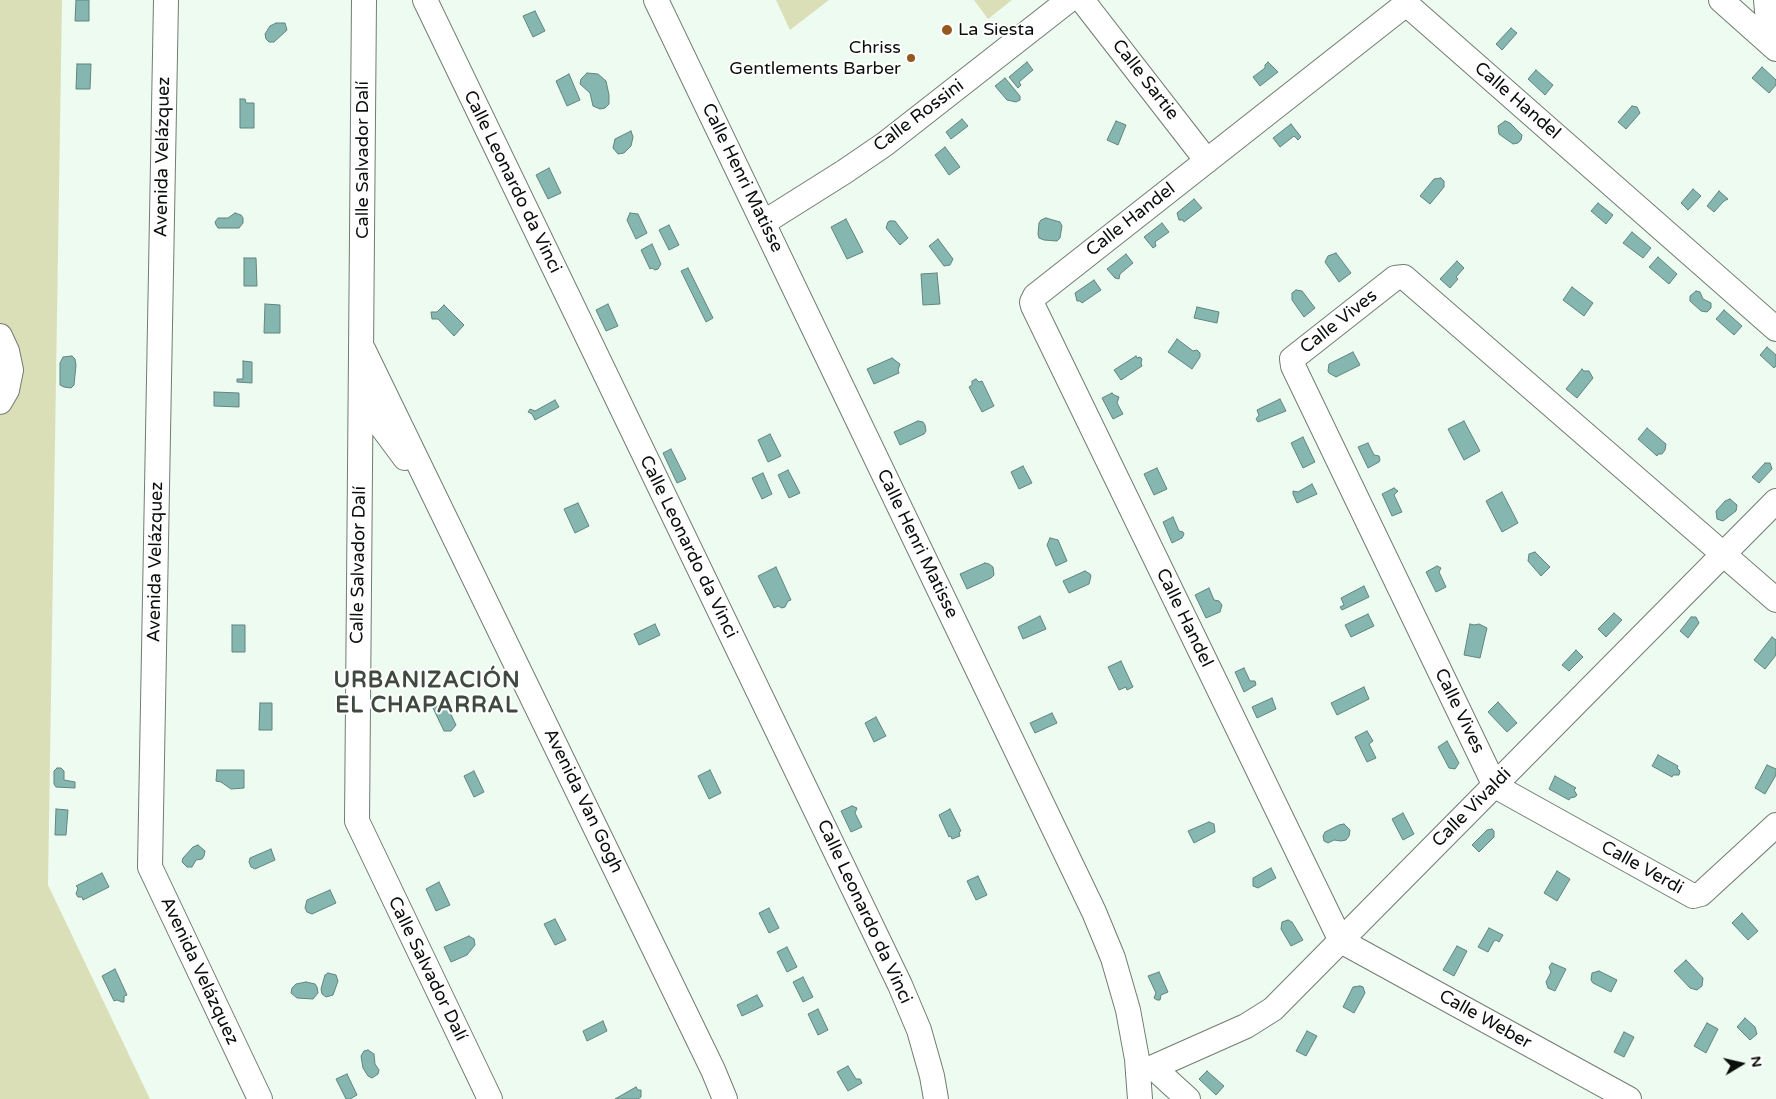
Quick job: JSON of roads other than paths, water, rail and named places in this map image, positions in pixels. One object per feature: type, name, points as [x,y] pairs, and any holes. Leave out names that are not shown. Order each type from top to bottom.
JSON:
[{"type":"street","name":"Avenida Velázquez","points":[[166,0],[150,867],[260,1099]]},
{"type":"street","name":"Calle Salvador Dalí","points":[[364,0],[357,821],[490,1099]]},
{"type":"street","name":"Calle Leonardo da Vinci","points":[[425,0],[900,985],[919,1030],[932,1076],[936,1099]]},
{"type":"street","name":"Calle Henri Matisse","points":[[656,0],[1094,912],[1113,958],[1146,1071],[1140,1099]]},
{"type":"street","name":"Calle Rossini","points":[[763,223],[885,144],[1069,0]]},
{"type":"street","name":"Calle Sartie","points":[[1082,0],[1207,161]]},
{"type":"street","points":[[1721,0],[1773,46]]},
{"type":"street","points":[[1766,0],[1773,46]]},
{"type":"street","name":"Calle Handel","points":[[1341,941],[1032,304],[1035,296],[1401,8],[1410,7],[1776,329]]},
{"type":"street","name":"Calle Vives","points":[[1495,786],[1292,366],[1292,359],[1395,278],[1404,277],[1723,554]]},
{"type":"street","points":[[0,336],[7,351],[11,370],[7,390],[0,402]]},
{"type":"street","name":"Avenida Van Gogh","points":[[361,345],[709,1061],[725,1099]]},
{"type":"street","name":"Avenida Van Gogh","points":[[361,399],[438,503]]},
{"type":"street","points":[[361,399],[398,420]]},
{"type":"street","name":"Calle Vivaldi","points":[[1146,1071],[1246,1026],[1265,1015],[1281,1002],[1776,501]]},
{"type":"street","points":[[1723,554],[1776,600]]},
{"type":"street","name":"Calle Verdi","points":[[1495,786],[1693,896],[1700,894],[1776,825]]},
{"type":"street","name":"Calle Weber","points":[[1341,941],[1629,1099]]},
{"type":"street","points":[[1146,1071],[1188,1099]]},
{"type":"water","points":[[76,0],[89,0],[89,21],[75,21]]},
{"type":"water","points":[[535,11],[545,31],[533,37],[523,16]]},
{"type":"water","points":[[276,23],[285,23],[287,30],[274,42],[269,42],[265,34],[270,26]]},
{"type":"water","points":[[1511,28],[1517,33],[1502,50],[1496,44]]},
{"type":"water","points":[[1027,62],[1033,70],[1019,82],[1021,85],[1018,88],[1009,77]]},
{"type":"water","points":[[1268,62],[1278,72],[1260,86],[1253,77],[1265,68]]},
{"type":"water","points":[[77,64],[91,64],[90,89],[76,89]]},
{"type":"water","points":[[1762,67],[1776,80],[1776,85],[1769,93],[1752,78]]},
{"type":"water","points":[[1536,70],[1553,85],[1545,95],[1528,79]]},
{"type":"water","points":[[587,73],[598,74],[606,81],[609,104],[605,108],[600,109],[593,106],[590,93],[580,84],[581,79]]},
{"type":"water","points":[[569,74],[580,100],[567,106],[556,81]]},
{"type":"water","points":[[1005,78],[1020,96],[1020,100],[1016,102],[1007,100],[995,86]]},
{"type":"water","points":[[240,99],[245,99],[246,103],[254,103],[254,128],[240,128]]},
{"type":"water","points":[[1632,106],[1637,107],[1640,113],[1626,129],[1618,122]]},
{"type":"water","points":[[962,119],[968,126],[951,139],[946,132]]},
{"type":"water","points":[[1116,121],[1126,125],[1118,145],[1107,140]]},
{"type":"water","points":[[1505,121],[1510,123],[1522,135],[1518,143],[1513,144],[1499,134],[1498,126]]},
{"type":"water","points":[[1291,124],[1301,137],[1298,140],[1294,136],[1280,147],[1273,138]]},
{"type":"water","points":[[631,131],[633,137],[631,146],[624,153],[618,154],[613,148],[615,139]]},
{"type":"water","points":[[945,147],[960,167],[949,175],[935,155]]},
{"type":"water","points":[[549,168],[561,193],[548,199],[536,175]]},
{"type":"water","points":[[1441,178],[1444,181],[1444,187],[1430,204],[1420,196],[1434,179]]},
{"type":"water","points":[[1693,189],[1701,196],[1688,210],[1681,203]]},
{"type":"water","points":[[1719,191],[1728,199],[1714,212],[1707,206]]},
{"type":"water","points":[[1194,199],[1202,208],[1184,222],[1179,220],[1177,213]]},
{"type":"water","points":[[1598,203],[1613,215],[1606,224],[1591,211]]},
{"type":"water","points":[[235,213],[243,218],[243,223],[239,228],[218,228],[215,222],[218,218],[228,218]]},
{"type":"water","points":[[630,213],[638,214],[647,233],[636,239],[627,220]]},
{"type":"water","points":[[1046,218],[1060,222],[1062,226],[1060,238],[1057,241],[1039,238],[1039,223]]},
{"type":"water","points":[[846,219],[863,252],[847,259],[831,227]]},
{"type":"water","points":[[890,221],[895,221],[908,238],[900,245],[886,228]]},
{"type":"water","points":[[1162,223],[1169,232],[1155,242],[1156,246],[1153,248],[1144,237]]},
{"type":"water","points":[[669,225],[679,245],[669,250],[659,230]]},
{"type":"water","points":[[1632,232],[1651,248],[1643,258],[1623,243]]},
{"type":"water","points":[[938,239],[953,259],[950,265],[944,266],[929,246]]},
{"type":"water","points":[[652,244],[661,264],[655,270],[650,269],[641,250]]},
{"type":"water","points":[[1336,253],[1351,273],[1339,282],[1325,262],[1328,256]]},
{"type":"water","points":[[1126,254],[1133,263],[1120,274],[1119,279],[1115,278],[1107,269]]},
{"type":"water","points":[[1658,257],[1677,274],[1669,284],[1649,267]]},
{"type":"water","points":[[244,258],[256,258],[257,286],[244,286]]},
{"type":"water","points":[[1457,261],[1464,268],[1450,288],[1440,279]]},
{"type":"water","points":[[688,268],[713,318],[706,322],[681,271]]},
{"type":"water","points":[[937,273],[940,304],[923,305],[921,274]]},
{"type":"water","points":[[1094,280],[1101,290],[1082,303],[1077,301],[1075,293]]},
{"type":"water","points":[[1572,287],[1593,303],[1584,316],[1563,300]]},
{"type":"water","points":[[1296,290],[1302,291],[1315,308],[1304,317],[1292,300],[1292,293]]},
{"type":"water","points":[[1696,291],[1700,292],[1703,299],[1711,303],[1711,308],[1707,312],[1701,311],[1690,301],[1690,296]]},
{"type":"water","points":[[265,304],[280,305],[280,333],[264,333]]},
{"type":"water","points":[[608,304],[618,326],[606,331],[596,310]]},
{"type":"water","points":[[444,305],[464,325],[454,336],[438,319],[432,319],[431,312],[437,312]]},
{"type":"water","points":[[1197,307],[1219,312],[1217,323],[1194,318]]},
{"type":"water","points":[[1724,310],[1742,326],[1734,335],[1716,319]]},
{"type":"water","points":[[1177,339],[1193,351],[1197,350],[1200,353],[1200,357],[1192,369],[1168,352]]},
{"type":"water","points":[[1767,347],[1776,355],[1776,366],[1774,368],[1760,355]]},
{"type":"water","points":[[1353,352],[1360,365],[1336,377],[1329,373],[1329,364]]},
{"type":"water","points":[[72,356],[75,359],[76,365],[74,385],[71,388],[64,387],[60,385],[60,363],[63,357]]},
{"type":"water","points":[[1136,356],[1142,359],[1142,366],[1121,380],[1114,370]]},
{"type":"water","points":[[892,358],[900,364],[899,373],[874,384],[867,369]]},
{"type":"water","points":[[243,361],[252,362],[252,383],[237,382],[237,379],[243,379]]},
{"type":"water","points":[[1582,369],[1589,371],[1593,378],[1577,398],[1566,389]]},
{"type":"water","points":[[976,379],[979,382],[982,381],[994,406],[982,412],[969,387],[972,385],[972,381]]},
{"type":"water","points":[[214,392],[239,393],[239,407],[214,406]]},
{"type":"water","points":[[1112,393],[1119,397],[1117,403],[1123,414],[1113,419],[1102,398]]},
{"type":"water","points":[[1280,399],[1286,411],[1258,422],[1256,419],[1259,415],[1257,410]]},
{"type":"water","points":[[555,400],[559,407],[535,420],[532,414],[528,412],[530,409],[535,411]]},
{"type":"water","points":[[918,421],[923,422],[925,425],[926,431],[924,434],[900,445],[894,432]]},
{"type":"water","points":[[1464,421],[1480,451],[1464,460],[1448,429]]},
{"type":"water","points":[[1647,428],[1666,444],[1662,454],[1657,456],[1638,439]]},
{"type":"water","points":[[770,434],[781,456],[768,462],[758,440]]},
{"type":"water","points":[[1303,437],[1315,462],[1303,468],[1291,443]]},
{"type":"water","points":[[1368,443],[1374,455],[1379,456],[1380,460],[1368,468],[1358,447]]},
{"type":"water","points":[[671,449],[686,479],[677,483],[663,453]]},
{"type":"water","points":[[1765,463],[1770,463],[1772,469],[1759,483],[1752,477]]},
{"type":"water","points":[[1023,466],[1032,483],[1019,489],[1011,472]]},
{"type":"water","points":[[1157,468],[1167,489],[1154,495],[1144,474]]},
{"type":"water","points":[[788,470],[800,493],[789,498],[778,475]]},
{"type":"water","points":[[763,473],[772,494],[762,499],[752,478]]},
{"type":"water","points":[[1312,484],[1317,494],[1297,503],[1293,491],[1298,492]]},
{"type":"water","points":[[1394,488],[1398,491],[1394,495],[1402,512],[1392,516],[1382,494]]},
{"type":"water","points":[[1502,492],[1518,523],[1502,532],[1486,501]]},
{"type":"water","points":[[1730,499],[1737,505],[1736,511],[1723,521],[1717,519],[1716,511],[1725,501]]},
{"type":"water","points":[[578,503],[589,526],[575,533],[564,509]]},
{"type":"water","points":[[1173,517],[1179,531],[1184,534],[1182,538],[1172,543],[1163,522]]},
{"type":"water","points":[[1050,538],[1058,540],[1067,561],[1056,566],[1047,545]]},
{"type":"water","points":[[1535,552],[1550,567],[1541,576],[1528,561],[1529,554]]},
{"type":"water","points":[[985,563],[993,567],[994,575],[967,589],[960,574]]},
{"type":"water","points":[[1437,566],[1441,568],[1439,572],[1446,587],[1436,592],[1426,572]]},
{"type":"water","points":[[776,567],[791,600],[782,608],[778,606],[774,608],[758,576]]},
{"type":"water","points":[[1085,571],[1091,576],[1089,584],[1069,593],[1063,581]]},
{"type":"water","points":[[1364,586],[1369,597],[1342,610],[1340,607],[1344,605],[1341,598]]},
{"type":"water","points":[[1209,588],[1214,600],[1219,601],[1222,605],[1220,612],[1206,618],[1195,595]]},
{"type":"water","points":[[1614,613],[1622,620],[1606,637],[1598,629]]},
{"type":"water","points":[[1368,614],[1374,626],[1351,637],[1345,625]]},
{"type":"water","points":[[1040,616],[1046,629],[1023,639],[1018,627]]},
{"type":"water","points":[[1691,617],[1696,617],[1699,623],[1688,638],[1680,631]]},
{"type":"water","points":[[655,624],[660,635],[639,645],[634,634]]},
{"type":"water","points":[[1470,624],[1479,624],[1487,628],[1480,658],[1464,655]]},
{"type":"water","points":[[232,625],[245,625],[245,652],[232,652]]},
{"type":"water","points":[[1772,637],[1776,640],[1776,655],[1765,669],[1754,660]]},
{"type":"water","points":[[1576,650],[1583,657],[1569,671],[1562,665]]},
{"type":"water","points":[[1121,661],[1133,687],[1127,690],[1126,687],[1119,690],[1108,667]]},
{"type":"water","points":[[1244,668],[1250,681],[1255,681],[1256,685],[1244,692],[1235,672]]},
{"type":"water","points":[[1364,687],[1369,699],[1337,715],[1331,703]]},
{"type":"water","points":[[1272,698],[1276,709],[1257,718],[1252,707]]},
{"type":"water","points":[[445,702],[456,725],[451,731],[444,731],[433,708]]},
{"type":"water","points":[[1498,702],[1517,723],[1507,732],[1488,712]]},
{"type":"water","points":[[260,703],[272,703],[272,730],[259,730]]},
{"type":"water","points":[[1052,713],[1057,723],[1035,733],[1030,723]]},
{"type":"water","points":[[876,717],[886,736],[874,742],[865,723]]},
{"type":"water","points":[[1367,731],[1373,741],[1369,744],[1376,758],[1367,762],[1355,737]]},
{"type":"water","points":[[1447,741],[1459,763],[1455,769],[1449,768],[1438,747]]},
{"type":"water","points":[[1658,755],[1678,766],[1679,775],[1673,775],[1672,777],[1652,766]]},
{"type":"water","points":[[1767,765],[1776,769],[1776,775],[1765,794],[1755,788]]},
{"type":"water","points":[[57,768],[61,768],[64,771],[64,780],[75,782],[75,788],[56,787],[54,784],[54,771]]},
{"type":"water","points":[[217,770],[244,770],[244,788],[231,789],[216,781]]},
{"type":"water","points":[[710,770],[721,793],[709,799],[698,776]]},
{"type":"water","points":[[474,771],[484,792],[474,797],[464,776]]},
{"type":"water","points":[[1555,776],[1576,788],[1574,790],[1577,795],[1569,800],[1549,789]]},
{"type":"water","points":[[852,806],[857,808],[855,813],[862,827],[851,832],[841,811]]},
{"type":"water","points":[[56,809],[68,810],[66,835],[55,835]]},
{"type":"water","points":[[950,809],[961,831],[959,832],[960,836],[952,839],[951,836],[949,837],[939,815]]},
{"type":"water","points":[[1403,813],[1414,834],[1403,840],[1392,819]]},
{"type":"water","points":[[1209,822],[1214,824],[1215,832],[1194,843],[1188,831]]},
{"type":"water","points":[[1344,824],[1350,830],[1346,840],[1334,840],[1328,843],[1324,841],[1323,836],[1325,832]]},
{"type":"water","points":[[1492,829],[1494,837],[1479,852],[1472,845],[1487,830]]},
{"type":"water","points":[[198,845],[205,851],[204,856],[202,859],[196,860],[192,867],[187,867],[182,862],[183,858],[193,847]]},
{"type":"water","points":[[271,849],[275,860],[255,869],[251,867],[250,858]]},
{"type":"water","points":[[1271,868],[1276,878],[1258,888],[1253,886],[1253,878]]},
{"type":"water","points":[[1557,871],[1570,879],[1557,901],[1544,893]]},
{"type":"water","points":[[102,873],[109,887],[83,900],[82,897],[78,897],[76,894],[78,888],[76,886]]},
{"type":"water","points":[[978,876],[987,895],[976,900],[967,881]]},
{"type":"water","points":[[439,882],[450,905],[436,911],[426,889]]},
{"type":"water","points":[[330,890],[336,903],[312,914],[307,912],[305,908],[307,900]]},
{"type":"water","points":[[769,908],[779,928],[769,933],[759,913]]},
{"type":"water","points":[[1742,913],[1758,931],[1748,940],[1732,923]]},
{"type":"water","points":[[555,919],[566,940],[555,945],[544,924]]},
{"type":"water","points":[[1288,920],[1292,922],[1303,940],[1291,946],[1281,929],[1282,922]]},
{"type":"water","points":[[1489,928],[1503,935],[1499,942],[1494,941],[1488,952],[1478,947]]},
{"type":"water","points":[[469,936],[474,939],[475,945],[467,955],[451,962],[444,947]]},
{"type":"water","points":[[1457,946],[1467,951],[1454,976],[1443,970]]},
{"type":"water","points":[[787,947],[797,967],[787,972],[777,952]]},
{"type":"water","points":[[1686,960],[1703,978],[1702,986],[1697,990],[1690,988],[1674,971]]},
{"type":"water","points":[[1552,963],[1566,969],[1555,991],[1548,988],[1546,982],[1551,972],[1549,967]]},
{"type":"water","points":[[115,969],[127,995],[124,996],[124,1002],[114,1001],[102,976]]},
{"type":"water","points":[[1599,971],[1617,980],[1611,992],[1593,983],[1591,980],[1592,973]]},
{"type":"water","points":[[1159,972],[1168,992],[1161,995],[1160,1000],[1157,1000],[1154,998],[1156,993],[1148,976]]},
{"type":"water","points":[[328,973],[336,975],[338,981],[333,995],[326,997],[322,994],[321,989],[325,975]]},
{"type":"water","points":[[803,977],[813,997],[803,1002],[793,982]]},
{"type":"water","points":[[306,982],[315,984],[317,987],[318,993],[313,999],[297,998],[291,993],[292,988],[296,984]]},
{"type":"water","points":[[1353,987],[1363,987],[1365,993],[1354,1013],[1343,1007]]},
{"type":"water","points":[[757,995],[763,1006],[742,1016],[737,1005]]},
{"type":"water","points":[[818,1009],[828,1030],[818,1035],[808,1014]]},
{"type":"water","points":[[1745,1018],[1755,1027],[1757,1034],[1750,1040],[1737,1027]]},
{"type":"water","points":[[603,1021],[607,1031],[587,1041],[583,1031]]},
{"type":"water","points":[[1707,1023],[1718,1029],[1706,1053],[1694,1046]]},
{"type":"water","points":[[1307,1031],[1317,1036],[1306,1056],[1296,1051]]},
{"type":"water","points":[[1624,1032],[1634,1037],[1624,1057],[1614,1052]]},
{"type":"water","points":[[368,1050],[374,1054],[375,1064],[379,1070],[378,1074],[372,1078],[368,1076],[363,1068],[361,1056],[364,1051]]},
{"type":"water","points":[[848,1066],[856,1079],[860,1079],[862,1083],[848,1091],[837,1072]]},
{"type":"water","points":[[1207,1071],[1224,1086],[1216,1095],[1199,1079]]},
{"type":"water","points":[[347,1074],[357,1095],[350,1099],[346,1099],[336,1079]]},
{"type":"water","points":[[636,1087],[638,1090],[641,1090],[641,1097],[638,1099],[615,1099]]},
{"type":"place","name":"La Siesta","points":[[947,30]]},
{"type":"place","name":"Chriss Gentlements Barber","points":[[911,58]]},
{"type":"district","name":"URBANIZACIÓN EL CHAPARRAL","points":[[427,694]]}]
